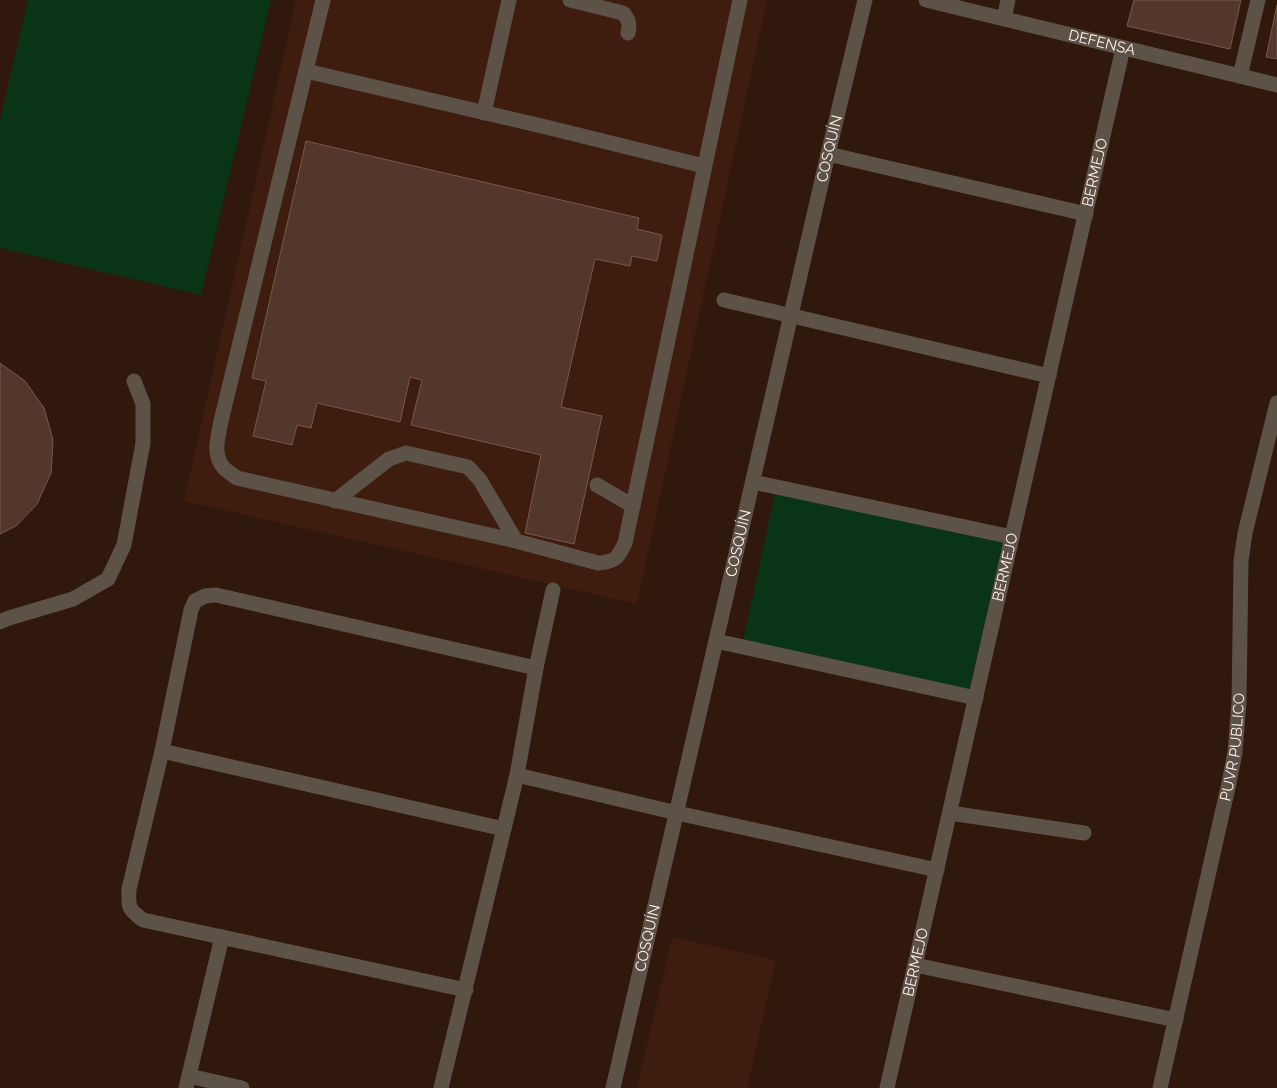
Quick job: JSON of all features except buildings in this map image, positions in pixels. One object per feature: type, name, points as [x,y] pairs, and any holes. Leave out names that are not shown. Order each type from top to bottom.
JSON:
[{"type":"street","points":[[323,0],[221,421],[216,443],[217,455],[223,467],[237,478],[516,541],[598,563],[611,562],[620,554],[625,543],[740,0]]},
{"type":"street","points":[[484,113],[509,0]]},
{"type":"street","points":[[570,0],[623,13],[630,24],[628,33]]},
{"type":"street","name":"COSQUÍN","points":[[614,1088],[865,0]]},
{"type":"street","name":"DEFENSA","points":[[926,0],[1277,85]]},
{"type":"street","points":[[1004,19],[1008,0]]},
{"type":"street","points":[[1240,76],[1258,0]]},
{"type":"street","name":"BERMEJO","points":[[887,1088],[1123,48]]},
{"type":"street","points":[[306,71],[704,166]]},
{"type":"street","points":[[828,154],[1086,214]]},
{"type":"street","points":[[724,300],[1049,376]]},
{"type":"street","points":[[0,622],[73,599],[108,580],[124,545],[143,442],[144,404],[134,381]]},
{"type":"street","name":"PUVR PUBLICO","points":[[1160,1088],[1235,752],[1240,703],[1241,560],[1245,533],[1277,403]]},
{"type":"street","points":[[335,501],[389,460],[406,453],[468,467],[480,480],[516,541]]},
{"type":"street","points":[[753,482],[1012,537]]},
{"type":"street","points":[[597,485],[633,506]]},
{"type":"street","points":[[441,1088],[517,775],[536,668],[553,590]]},
{"type":"street","points":[[466,990],[143,920],[132,913],[129,904],[129,889],[195,601],[205,596],[216,595],[536,668]]},
{"type":"street","points":[[716,641],[976,698]]},
{"type":"street","points":[[162,751],[504,829]]},
{"type":"street","points":[[517,775],[677,813],[937,870]]},
{"type":"street","points":[[950,813],[1084,833]]},
{"type":"street","points":[[222,937],[188,1082],[242,1088]]},
{"type":"street","points":[[915,965],[1176,1020]]},
{"type":"shaded area","points":[[296,0],[767,0],[637,604],[184,501]]},
{"type":"shaded area","points":[[672,937],[776,960],[747,1088],[637,1088]]},
{"type":"green space","points":[[28,0],[271,0],[201,295],[0,248],[0,120]]},
{"type":"green space","points":[[775,493],[1003,543],[969,690],[743,641]]}]
